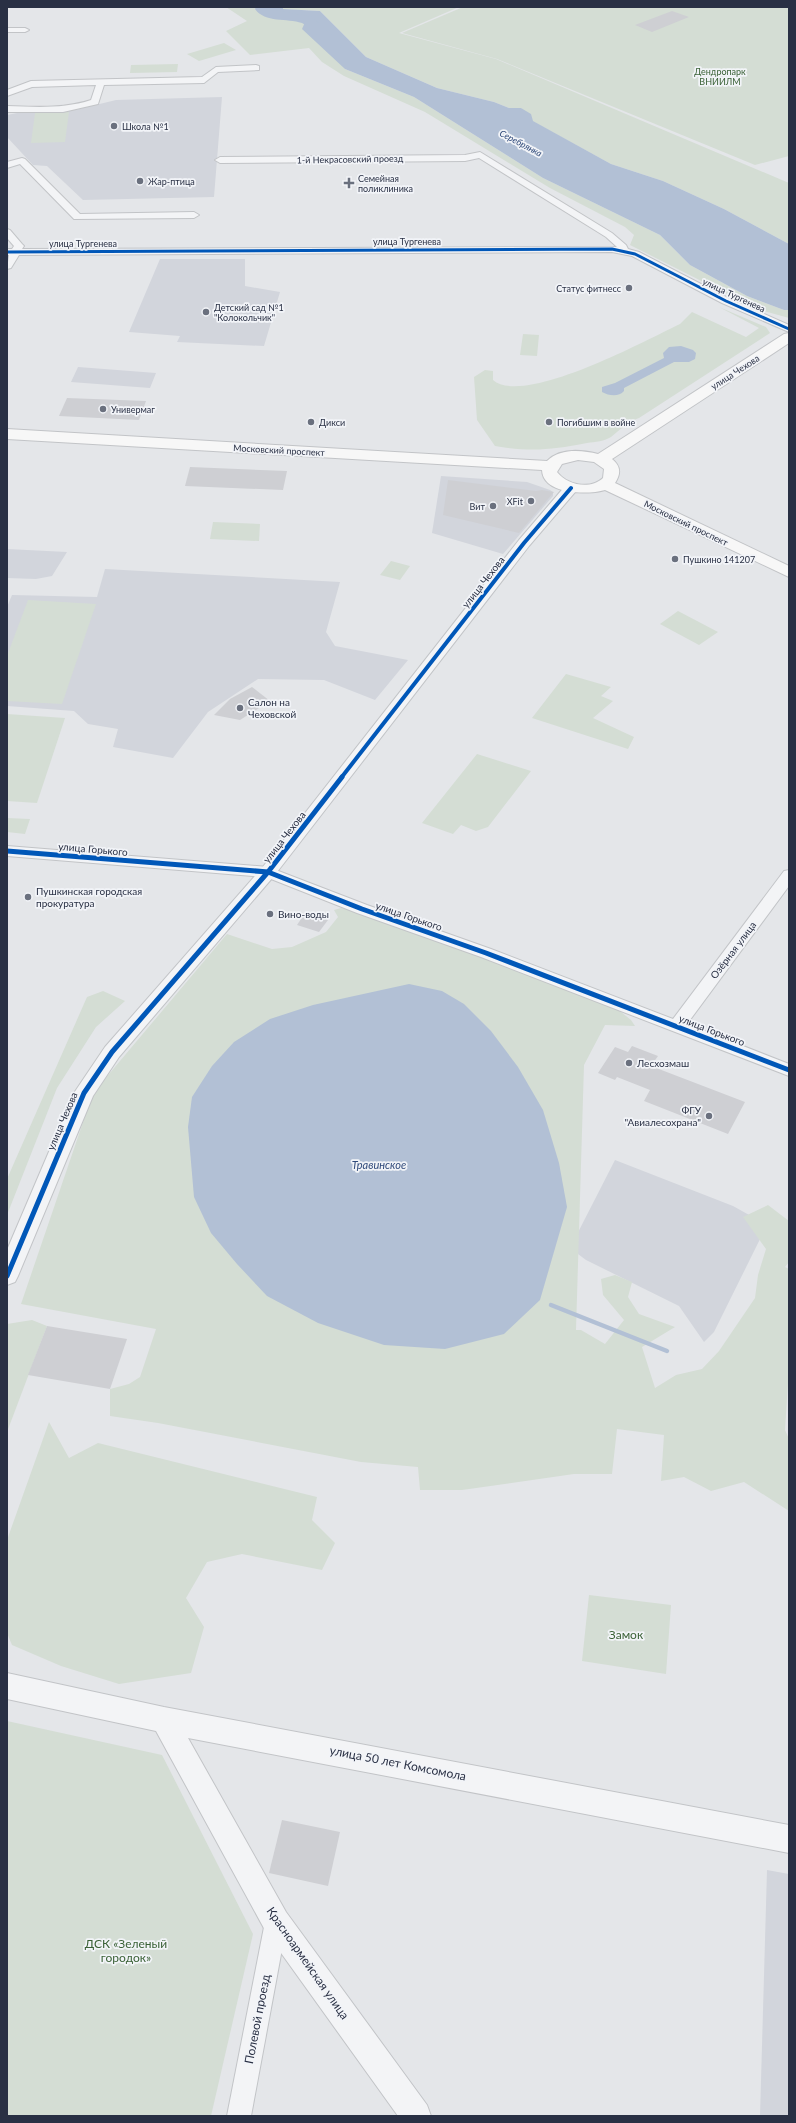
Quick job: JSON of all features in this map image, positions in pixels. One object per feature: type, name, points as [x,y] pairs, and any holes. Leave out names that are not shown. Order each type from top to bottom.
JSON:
[{"type":"main road","name":"улица Чехова","points":[[601,459],[789,337]]},
{"type":"main road","name":"Московский проспект","points":[[7,434],[550,466]]},
{"type":"main road","points":[[578,455],[601,459],[609,464],[612,471],[611,478],[606,484],[596,488],[571,488],[552,479],[549,472],[550,466],[556,460],[566,456],[578,455]]},
{"type":"main road","name":"Московский проспект","points":[[606,484],[789,572]]},
{"type":"street","points":[[7,30],[25,30]]},
{"type":"street","points":[[7,93],[31,84],[101,81],[204,80],[216,70],[256,68]]},
{"type":"street","points":[[7,110],[66,109],[96,102],[101,81]]},
{"type":"street","name":"1-й Некрасовский проезд","points":[[220,160],[465,158],[480,155],[609,235],[623,247],[623,251]]},
{"type":"street","points":[[7,164],[22,161],[77,217],[194,215]]},
{"type":"street","points":[[7,232],[19,246],[11,252],[7,266]]},
{"type":"street","name":"улица Тургенева","points":[[11,252],[597,249],[623,251],[645,259],[726,302],[789,329]]},
{"type":"street","name":"улица Чехова","points":[[7,1276],[84,1093],[112,1052],[268,872],[524,544],[571,488]]},
{"type":"street","name":"улица Горького","points":[[7,851],[268,872],[362,909],[486,953],[789,1070]]},
{"type":"street","name":"Озёрная улица","points":[[677,1026],[789,875]]},
{"type":"street","name":"улица 50 лет Комсомола","points":[[7,1686],[164,1720],[493,1781],[789,1839]]},
{"type":"street","name":"Красноармейская улица","points":[[164,1720],[276,1922],[416,2116]]},
{"type":"street","name":"Полевой проезд","points":[[239,2116],[276,1922]]},
{"type":"shaded area","name":"Школа №1","points":[[222,97],[214,197],[83,200],[47,166],[33,165],[7,137],[7,115],[27,111],[75,110],[116,100]]},
{"type":"shaded area","name":"Детский сад №1 \"Колокольчик\"","points":[[160,259],[245,259],[245,286],[280,292],[264,346],[177,342],[180,336],[129,332]]},
{"type":"shaded area","points":[[78,367],[156,373],[150,388],[71,382]]},
{"type":"shaded area","points":[[441,476],[527,482],[550,490],[553,492],[553,496],[503,554],[432,533]]},
{"type":"shaded area","points":[[7,549],[67,552],[52,576],[36,579],[7,578]]},
{"type":"shaded area","points":[[105,569],[340,582],[326,632],[335,646],[408,660],[375,700],[324,680],[258,679],[208,712],[173,758],[113,747],[118,729],[88,724],[74,711],[7,706],[7,607],[12,595],[97,597]]},
{"type":"shaded area","points":[[615,1160],[733,1206],[767,1225],[714,1332],[704,1342],[679,1306],[586,1260],[570,1248]]},
{"type":"shaded area","points":[[767,1870],[789,1874],[789,2116],[760,2116]]},
{"type":"green space","points":[[226,7],[259,7],[265,11],[301,17],[306,20],[345,69],[414,97],[543,178],[660,235],[690,265],[747,296],[784,310],[789,310],[789,318],[757,309],[630,245],[634,235],[625,227],[550,188],[425,112],[344,76],[322,62],[309,48],[250,55],[226,31],[247,21]]},
{"type":"green space","points":[[283,7],[459,7],[399,33],[496,59],[789,183],[789,244],[724,209],[663,181],[611,164],[532,121],[521,108],[509,108],[494,102],[437,88],[366,57],[320,11],[282,9]]},
{"type":"green space","name":"Дендропарк ВНИИЛМ","points":[[463,7],[789,7],[789,156],[755,165],[497,59],[402,33]]},
{"type":"green space","points":[[224,43],[236,50],[199,61],[187,54]]},
{"type":"green space","points":[[178,64],[177,72],[130,73],[131,65]]},
{"type":"green space","points":[[69,112],[65,142],[31,143],[35,113]]},
{"type":"green space","points":[[719,307],[766,327],[770,333],[639,418],[628,423],[609,438],[597,442],[552,449],[530,450],[508,448],[495,446],[477,420],[474,377],[485,370],[493,371],[493,380],[509,386],[531,385],[557,378],[586,368],[642,343],[680,324],[692,312],[746,337],[759,328]]},
{"type":"green space","points":[[523,334],[539,335],[537,356],[520,355]]},
{"type":"green space","points":[[213,522],[260,524],[259,541],[210,539]]},
{"type":"green space","points":[[391,561],[410,566],[400,580],[380,575]]},
{"type":"green space","points":[[28,600],[96,604],[62,704],[7,701],[7,656]]},
{"type":"green space","points":[[678,611],[718,632],[699,645],[660,624]]},
{"type":"green space","points":[[566,674],[611,687],[601,696],[613,701],[593,718],[634,737],[628,749],[532,718]]},
{"type":"green space","points":[[7,714],[65,718],[37,803],[7,801]]},
{"type":"green space","points":[[477,754],[531,771],[488,827],[476,831],[461,825],[453,834],[422,823]]},
{"type":"green space","points":[[7,818],[30,819],[25,834],[7,832]]},
{"type":"green space","points":[[341,908],[366,914],[616,1008],[631,1020],[635,1026],[605,1025],[584,1065],[576,1330],[581,1330],[605,1344],[624,1320],[603,1295],[601,1279],[615,1275],[632,1282],[628,1297],[639,1314],[675,1327],[642,1347],[655,1388],[676,1375],[702,1369],[719,1351],[755,1298],[758,1275],[766,1249],[743,1217],[768,1205],[789,1221],[789,1262],[785,1267],[789,1269],[789,1368],[785,1430],[789,1439],[789,1511],[744,1482],[711,1491],[684,1477],[661,1481],[664,1435],[617,1429],[612,1474],[574,1474],[462,1490],[420,1490],[418,1467],[361,1462],[158,1423],[110,1416],[110,1389],[129,1384],[140,1377],[156,1329],[21,1304],[93,1093],[227,934],[272,949],[292,947],[326,932],[338,917],[334,910]]},
{"type":"green space","points":[[103,991],[125,1001],[96,1027],[57,1088],[7,1215],[7,1179],[87,997]]},
{"type":"green space","points":[[32,1320],[47,1326],[7,1432],[7,1324]]},
{"type":"green space","points":[[49,1422],[69,1458],[98,1443],[317,1497],[312,1520],[335,1543],[322,1570],[242,1554],[207,1562],[186,1598],[204,1627],[191,1673],[119,1684],[61,1666],[12,1645],[7,1633],[7,1540]]},
{"type":"green space","name":"Замок","points":[[589,1595],[671,1605],[666,1674],[582,1661]]},
{"type":"green space","name":"ДСК «Зеленый городок»","points":[[7,1721],[162,1755],[253,1934],[211,2116],[7,2116]]},
{"type":"water","points":[[283,7],[283,9],[320,11],[366,57],[437,88],[494,102],[509,108],[521,108],[531,114],[533,121],[611,164],[663,181],[724,209],[789,244],[789,310],[784,310],[747,296],[690,265],[660,235],[543,178],[414,97],[345,69],[302,29],[306,20],[301,17],[265,11],[258,8]]},
{"type":"water","points":[[681,346],[693,350],[696,353],[695,359],[689,362],[674,362],[624,388],[622,393],[617,395],[602,392],[602,387],[615,383],[664,358],[663,353],[669,347]]},
{"type":"water","name":"Травинское","points":[[409,984],[442,991],[464,1004],[491,1031],[518,1067],[543,1110],[559,1163],[567,1207],[540,1300],[504,1334],[445,1349],[384,1345],[318,1323],[267,1296],[211,1233],[194,1197],[188,1127],[192,1097],[212,1066],[234,1042],[270,1019],[313,1005]]},
{"type":"building","points":[[672,11],[689,17],[652,32],[635,25]]},
{"type":"building","name":"Универмаг","points":[[67,398],[146,401],[139,420],[59,416]]},
{"type":"building","points":[[190,467],[287,471],[283,490],[185,486]]},
{"type":"building","name":"Вит","points":[[448,480],[554,492],[519,533],[443,515]]},
{"type":"building","name":"Салон на Чеховской","points":[[252,687],[270,701],[240,720],[214,715],[230,699]]},
{"type":"building","points":[[305,913],[328,920],[319,932],[297,925]]},
{"type":"building","name":"ФГУ \"Авиалесохрана\"","points":[[632,1046],[658,1056],[651,1066],[745,1102],[728,1134],[644,1101],[650,1090],[617,1077],[615,1080],[598,1073],[615,1047],[628,1052]]},
{"type":"building","points":[[47,1326],[127,1339],[110,1389],[28,1375]]},
{"type":"building","points":[[282,1820],[340,1832],[328,1886],[269,1873]]},
{"type":"waterway","name":"Серебрянка","points":[[269,7],[262,9],[271,14],[307,20],[335,45]]},
{"type":"waterway","points":[[551,1305],[667,1351]]},
{"type":"cycle path","points":[[7,252],[612,249],[635,254],[726,301],[789,329]]},
{"type":"cycle path","points":[[7,1276],[84,1093],[112,1052],[268,872],[524,543],[571,488]]},
{"type":"cycle path","points":[[7,851],[268,872],[362,909],[486,953],[789,1070]]},
{"type":"place","name":"Школа №1","points":[[114,126]]},
{"type":"place","name":"Жар-птица","points":[[140,181]]},
{"type":"place","name":"Семейная поликлиника","points":[[349,183]]},
{"type":"place","name":"Статус фитнесс","points":[[629,288]]},
{"type":"place","name":"Детский сад №1 \"Колокольчик\"","points":[[206,312]]},
{"type":"place","name":"Универмаг","points":[[103,409]]},
{"type":"place","name":"Дикси","points":[[311,422]]},
{"type":"place","name":"Погибшим в войне","points":[[549,422]]},
{"type":"place","name":"XFit","points":[[531,501]]},
{"type":"place","name":"Вит","points":[[493,506]]},
{"type":"place","name":"Пушкино 141207","points":[[675,559]]},
{"type":"place","name":"Салон на Чеховской","points":[[240,708]]},
{"type":"place","name":"Пушкинская городская прокуратура","points":[[28,897]]},
{"type":"place","name":"Вино-воды","points":[[270,914]]},
{"type":"place","name":"Лесхозмаш","points":[[629,1063]]},
{"type":"place","name":"ФГУ \"Авиалесохрана\"","points":[[709,1116]]}]
